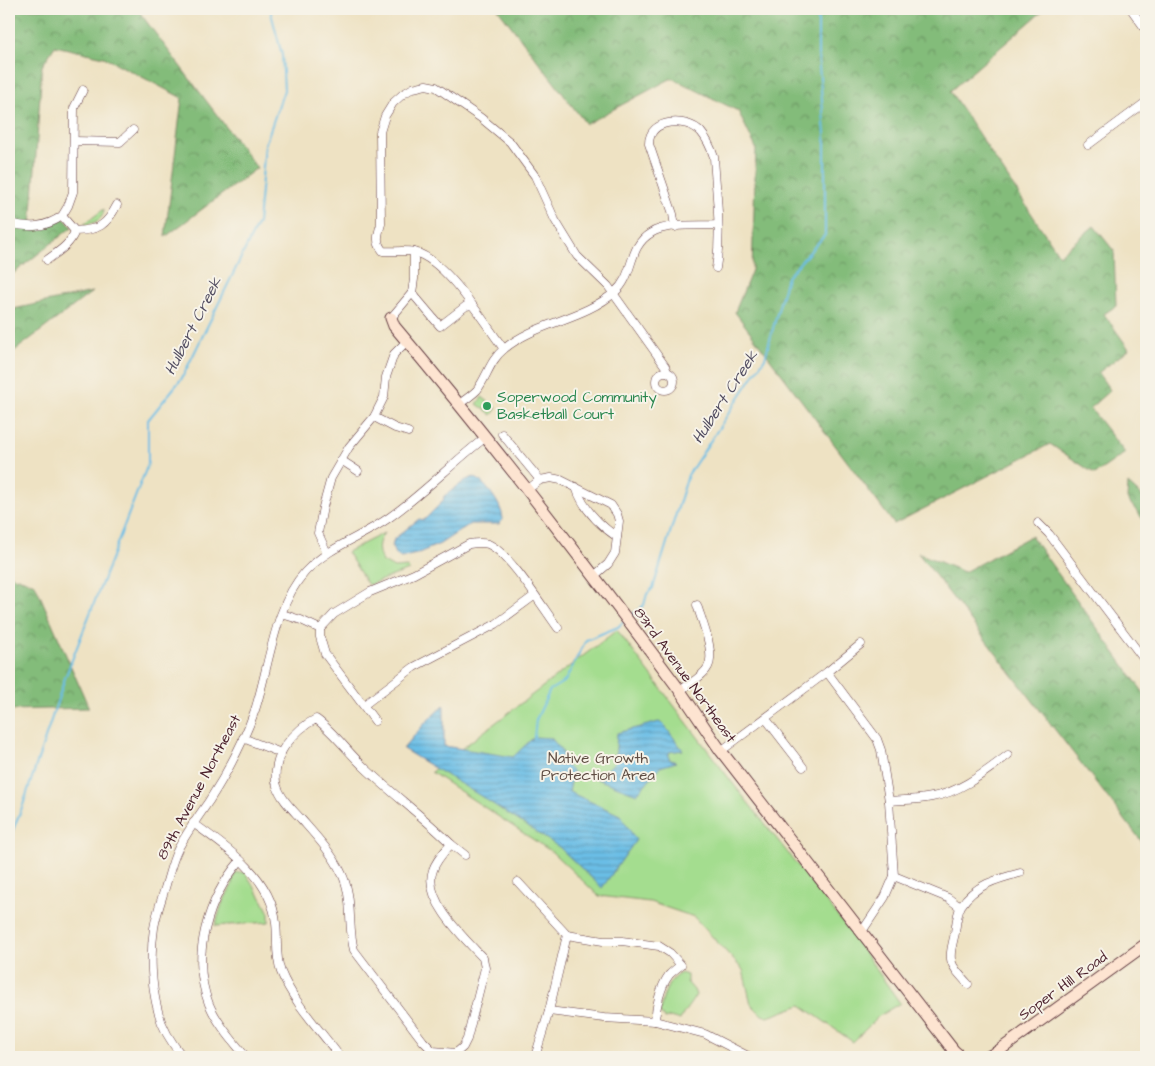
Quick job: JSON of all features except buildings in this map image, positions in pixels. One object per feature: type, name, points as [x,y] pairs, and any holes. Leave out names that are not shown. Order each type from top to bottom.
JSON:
[{"type":"street","points":[[1131,9],[1146,30]]},
{"type":"street","points":[[504,349],[451,278],[432,262],[414,252],[383,251],[379,247],[377,237],[381,224],[380,132],[385,116],[393,103],[413,88],[426,85],[436,88],[481,118],[510,142],[536,176],[555,220],[577,256],[614,294],[665,366],[667,372]]},
{"type":"street","points":[[9,223],[31,227],[40,226],[53,222],[62,216],[68,206],[73,192],[74,108],[83,90]]},
{"type":"street","points":[[1088,145],[1146,102]]},
{"type":"street","points":[[675,227],[673,214],[649,144],[652,130],[660,124],[671,122],[681,123],[700,131],[714,157],[718,225],[716,268]]},
{"type":"street","points":[[74,141],[120,142],[133,130]]},
{"type":"street","points":[[62,216],[76,230],[90,230],[101,226],[110,218],[117,205]]},
{"type":"street","points":[[460,404],[476,390],[496,357],[504,349],[525,336],[582,312],[614,294],[623,285],[635,250],[644,237],[660,228],[718,225]]},
{"type":"street","points":[[47,260],[67,245],[76,230]]},
{"type":"street","points":[[391,318],[412,293],[414,252]]},
{"type":"street","points":[[412,293],[440,326],[466,306],[471,305]]},
{"type":"street","name":"83rd Avenue Northeast","points":[[391,318],[394,326],[486,436],[594,576],[680,691],[721,751],[957,1055]]},
{"type":"street","points":[[327,553],[318,533],[331,478],[354,441],[374,417],[384,397],[386,377],[394,354],[407,341]]},
{"type":"street","points":[[374,417],[395,428],[408,432]]},
{"type":"street","points":[[502,434],[540,480]]},
{"type":"street","name":"89th Avenue Northeast","points":[[183,1057],[167,1035],[158,1012],[152,948],[154,926],[178,849],[219,783],[243,738],[255,710],[270,652],[282,614],[294,586],[305,572],[327,553],[343,542],[371,529],[391,516],[486,436]]},
{"type":"street","points":[[341,460],[358,471]]},
{"type":"street","points":[[527,490],[540,480],[551,478],[561,480],[611,505],[619,521],[615,553],[608,564],[594,576]]},
{"type":"street","points":[[576,487],[590,515],[604,528],[618,537]]},
{"type":"street","points":[[1038,523],[1049,534],[1146,662]]},
{"type":"street","points":[[375,721],[325,654],[320,637],[320,629],[334,614],[370,592],[414,574],[468,544],[486,543],[495,548],[510,562],[558,628]]},
{"type":"street","points":[[364,705],[414,667],[496,624],[534,596]]},
{"type":"street","points":[[680,691],[708,667],[710,659],[709,648],[697,605]]},
{"type":"street","points":[[282,614],[320,629]]},
{"type":"street","points":[[721,751],[766,719],[861,644]]},
{"type":"street","points":[[827,672],[876,738],[881,750],[889,801],[894,876],[885,897],[861,933]]},
{"type":"street","points":[[451,844],[433,869],[434,895],[443,912],[483,958],[486,968],[467,1039],[463,1047],[456,1053],[432,1054],[354,950],[350,938],[350,898],[340,870],[304,822],[286,802],[276,786],[276,771],[281,753],[293,736],[305,724],[316,719],[327,727],[346,750],[369,771],[465,855]]},
{"type":"street","points":[[766,719],[803,767]]},
{"type":"street","points":[[243,738],[281,753]]},
{"type":"street","points":[[889,801],[934,797],[948,792],[980,775],[1008,755]]},
{"type":"street","points":[[193,823],[216,839],[251,870],[272,903],[276,923],[280,971],[304,1010],[340,1057]]},
{"type":"street","points":[[240,861],[225,880],[209,916],[203,939],[202,961],[203,977],[210,1004],[218,1020],[246,1057]]},
{"type":"street","points":[[968,984],[955,969],[950,956],[960,907],[973,892],[983,885],[1020,873]]},
{"type":"street","points":[[894,876],[948,898],[960,907]]},
{"type":"street","points":[[518,882],[566,935],[658,946],[670,953],[681,965],[669,975],[662,987],[655,1013],[655,1021]]},
{"type":"street","points":[[535,1057],[549,1010],[566,935]]},
{"type":"street","name":"Soper Hill Road","points":[[992,1055],[1146,944]]},
{"type":"street","points":[[549,1010],[596,1017],[655,1021],[704,1034],[750,1057]]},
{"type":"green space","points":[[9,9],[137,9],[257,168],[165,237],[182,98],[104,57],[55,46],[42,66],[31,227],[62,216],[72,227],[9,277]]},
{"type":"green space","points":[[498,9],[1045,9],[950,91],[1059,255],[1094,226],[1114,251],[1116,306],[1104,314],[1129,349],[1098,373],[1110,390],[1090,408],[1125,453],[1095,474],[1050,444],[894,524],[735,312],[752,270],[756,148],[738,111],[672,78],[586,124]]},
{"type":"green space","points":[[104,209],[98,220],[84,224]]},
{"type":"green space","points":[[92,292],[9,355],[9,310]]},
{"type":"green space","name":"Soperwood Community Basketball Court","points":[[482,397],[497,408],[492,415],[477,404]]},
{"type":"green space","points":[[1128,484],[1146,500],[1146,523],[1127,499]]},
{"type":"green space","points":[[384,533],[378,547],[382,561],[394,568],[408,567],[409,570],[368,585],[347,552]]},
{"type":"green space","points":[[1031,536],[1146,696],[1146,847],[918,553],[964,572]]},
{"type":"green space","points":[[9,575],[35,584],[89,708],[9,710]]},
{"type":"green space","name":"Native Growth Protection Area","points":[[617,630],[731,781],[848,929],[900,1003],[879,1016],[853,1042],[801,1005],[768,1017],[762,1015],[751,1004],[743,970],[694,917],[650,902],[599,896],[552,852],[431,772]]},
{"type":"green space","points":[[245,872],[269,913],[269,922],[215,926],[222,904],[236,873]]},
{"type":"green space","points":[[681,973],[687,975],[687,982],[696,995],[680,1020],[670,1017],[665,1019],[660,1013],[664,996],[672,980]]},
{"type":"water","points":[[474,477],[484,484],[497,502],[503,520],[499,524],[470,524],[440,544],[416,554],[401,558],[395,554],[392,547],[394,539],[419,519],[424,520],[443,501],[444,496],[466,480]]},
{"type":"water","points":[[444,705],[444,746],[513,757],[534,737],[551,738],[562,751],[563,762],[573,772],[569,792],[620,815],[636,840],[602,888],[559,847],[403,749],[425,723]]},
{"type":"water","points":[[659,722],[664,725],[683,750],[669,752],[669,759],[676,762],[660,767],[637,794],[597,779],[615,762],[617,733]]},
{"type":"waterway","name":"Hulbert Creek","points":[[9,840],[23,805],[65,678],[148,464],[148,420],[182,378],[258,223],[265,145],[284,90],[282,55],[270,9]]},
{"type":"waterway","name":"Hulbert Creek","points":[[791,9],[818,16],[827,9]]},
{"type":"waterway","name":"Hulbert Creek","points":[[631,616],[644,605],[647,594],[653,588],[688,475],[765,358],[787,277],[825,235],[825,134],[818,55],[818,16]]},
{"type":"waterway","points":[[534,737],[536,720],[550,690],[565,681],[586,640],[618,627],[623,622]]},
{"type":"place","name":"Soperwood Community Basketball Court","points":[[487,406]]}]
